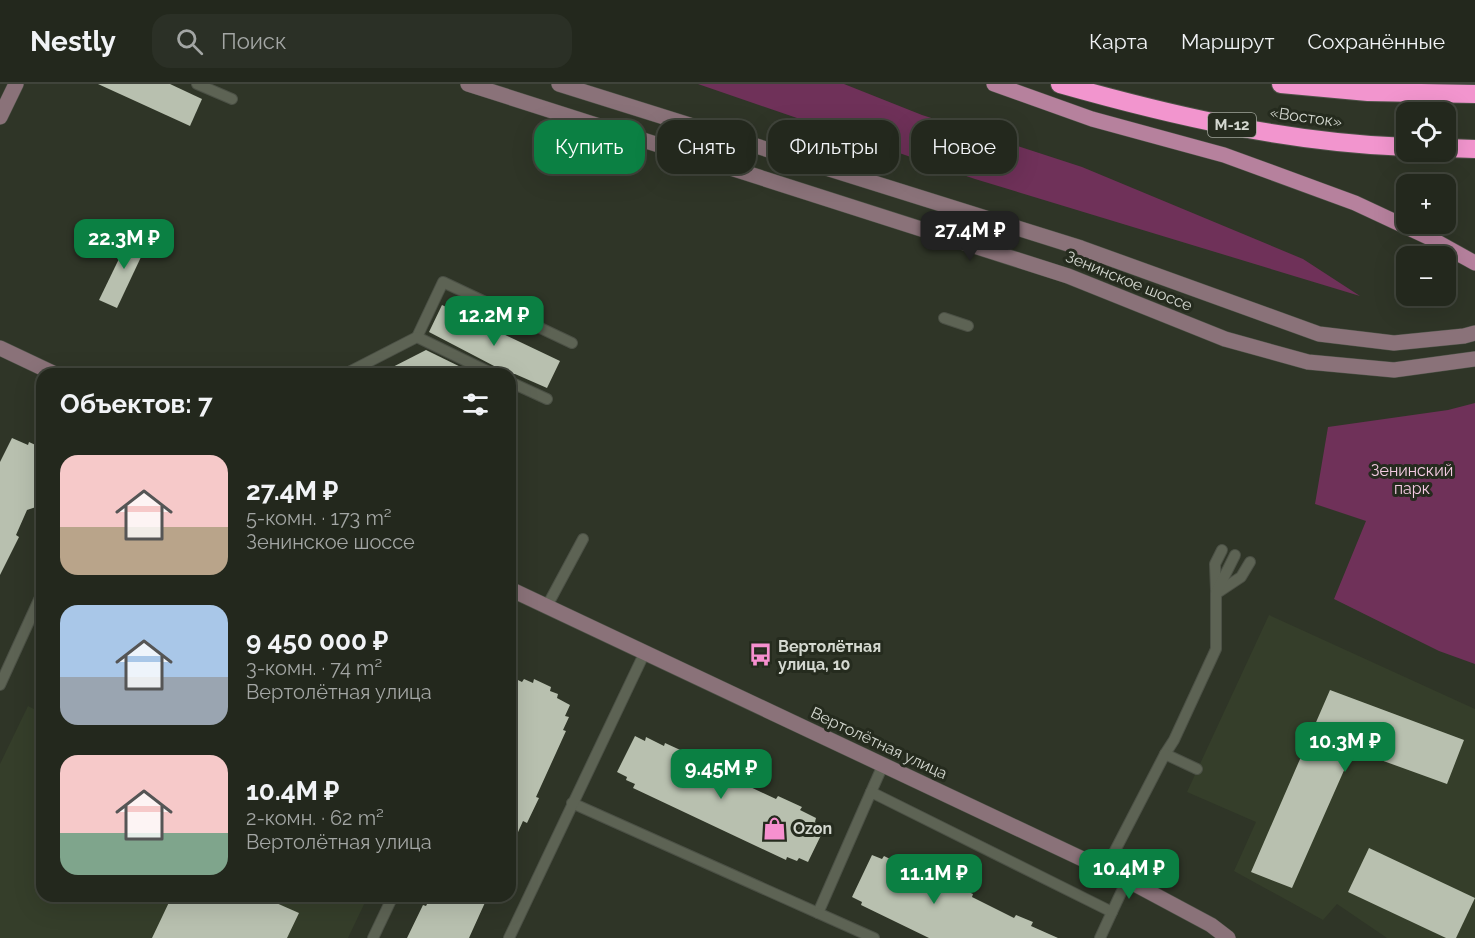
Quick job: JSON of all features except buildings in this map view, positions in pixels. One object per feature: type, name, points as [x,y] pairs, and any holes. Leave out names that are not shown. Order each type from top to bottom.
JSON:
[{"type":"highway","name":"«Восток»","points":[[1060,84],[1165,113],[1281,134],[1366,146],[1396,147]]},
{"type":"highway","name":"«Восток»","points":[[1281,84],[1368,92],[1475,93]]},
{"type":"highway","points":[[1456,148],[1475,149]]},
{"type":"main road","points":[[0,117],[16,84]]},
{"type":"main road","name":"Зенинское шоссе","points":[[468,84],[1068,276],[1225,339],[1308,362],[1394,370],[1475,359]]},
{"type":"main road","points":[[559,84],[1081,248],[1319,334],[1395,343],[1475,333]]},
{"type":"main road","points":[[994,84],[1092,119],[1224,155],[1355,203],[1430,238],[1475,263]]},
{"type":"main road","points":[[0,348],[42,368]]},
{"type":"main road","name":"Вертолётная улица","points":[[516,591],[1127,880],[1211,925],[1228,938]]},
{"type":"lane","points":[[197,84],[232,99]]},
{"type":"lane","points":[[357,368],[417,337],[443,282],[572,343]]},
{"type":"lane","points":[[944,318],[968,326]]},
{"type":"lane","points":[[417,337],[481,368]]},
{"type":"lane","points":[[516,385],[546,399]]},
{"type":"lane","points":[[547,606],[583,539]]},
{"type":"lane","points":[[1105,870],[1174,740],[1216,649],[1215,564],[1222,550]]},
{"type":"lane","points":[[1216,593],[1235,555]]},
{"type":"lane","points":[[1216,593],[1241,577],[1250,562]]},
{"type":"lane","points":[[0,685],[36,606]]},
{"type":"lane","points":[[509,938],[645,652]]},
{"type":"lane","points":[[1165,754],[1197,769]]},
{"type":"lane","points":[[818,913],[883,765]]},
{"type":"lane","points":[[871,792],[1112,912]]},
{"type":"lane","points":[[572,803],[874,938]]},
{"type":"lane","points":[[1100,938],[1127,880]]},
{"type":"lane","points":[[373,938],[390,902]]},
{"type":"shaded area","points":[[1269,615],[1475,709],[1475,938],[1387,938],[1337,904],[1323,920],[1234,871],[1256,822],[1187,792]]},
{"type":"shaded area","points":[[28,706],[36,710],[36,902],[365,902],[348,938],[0,938],[0,764]]},
{"type":"green space","points":[[698,84],[844,84],[937,120],[911,120],[911,157],[899,153],[899,120],[803,120]]},
{"type":"green space","points":[[1017,146],[1082,167],[1303,259],[1360,296],[960,174],[1017,174]]},
{"type":"green space","name":"Зенинский парк","points":[[1475,403],[1475,664],[1439,651],[1334,599],[1366,521],[1315,504],[1328,427],[1448,410]]},
{"type":"place","name":"Вертолётная улица, 10","points":[[760,655]]},
{"type":"place","name":"Ozon","points":[[775,828]]}]
